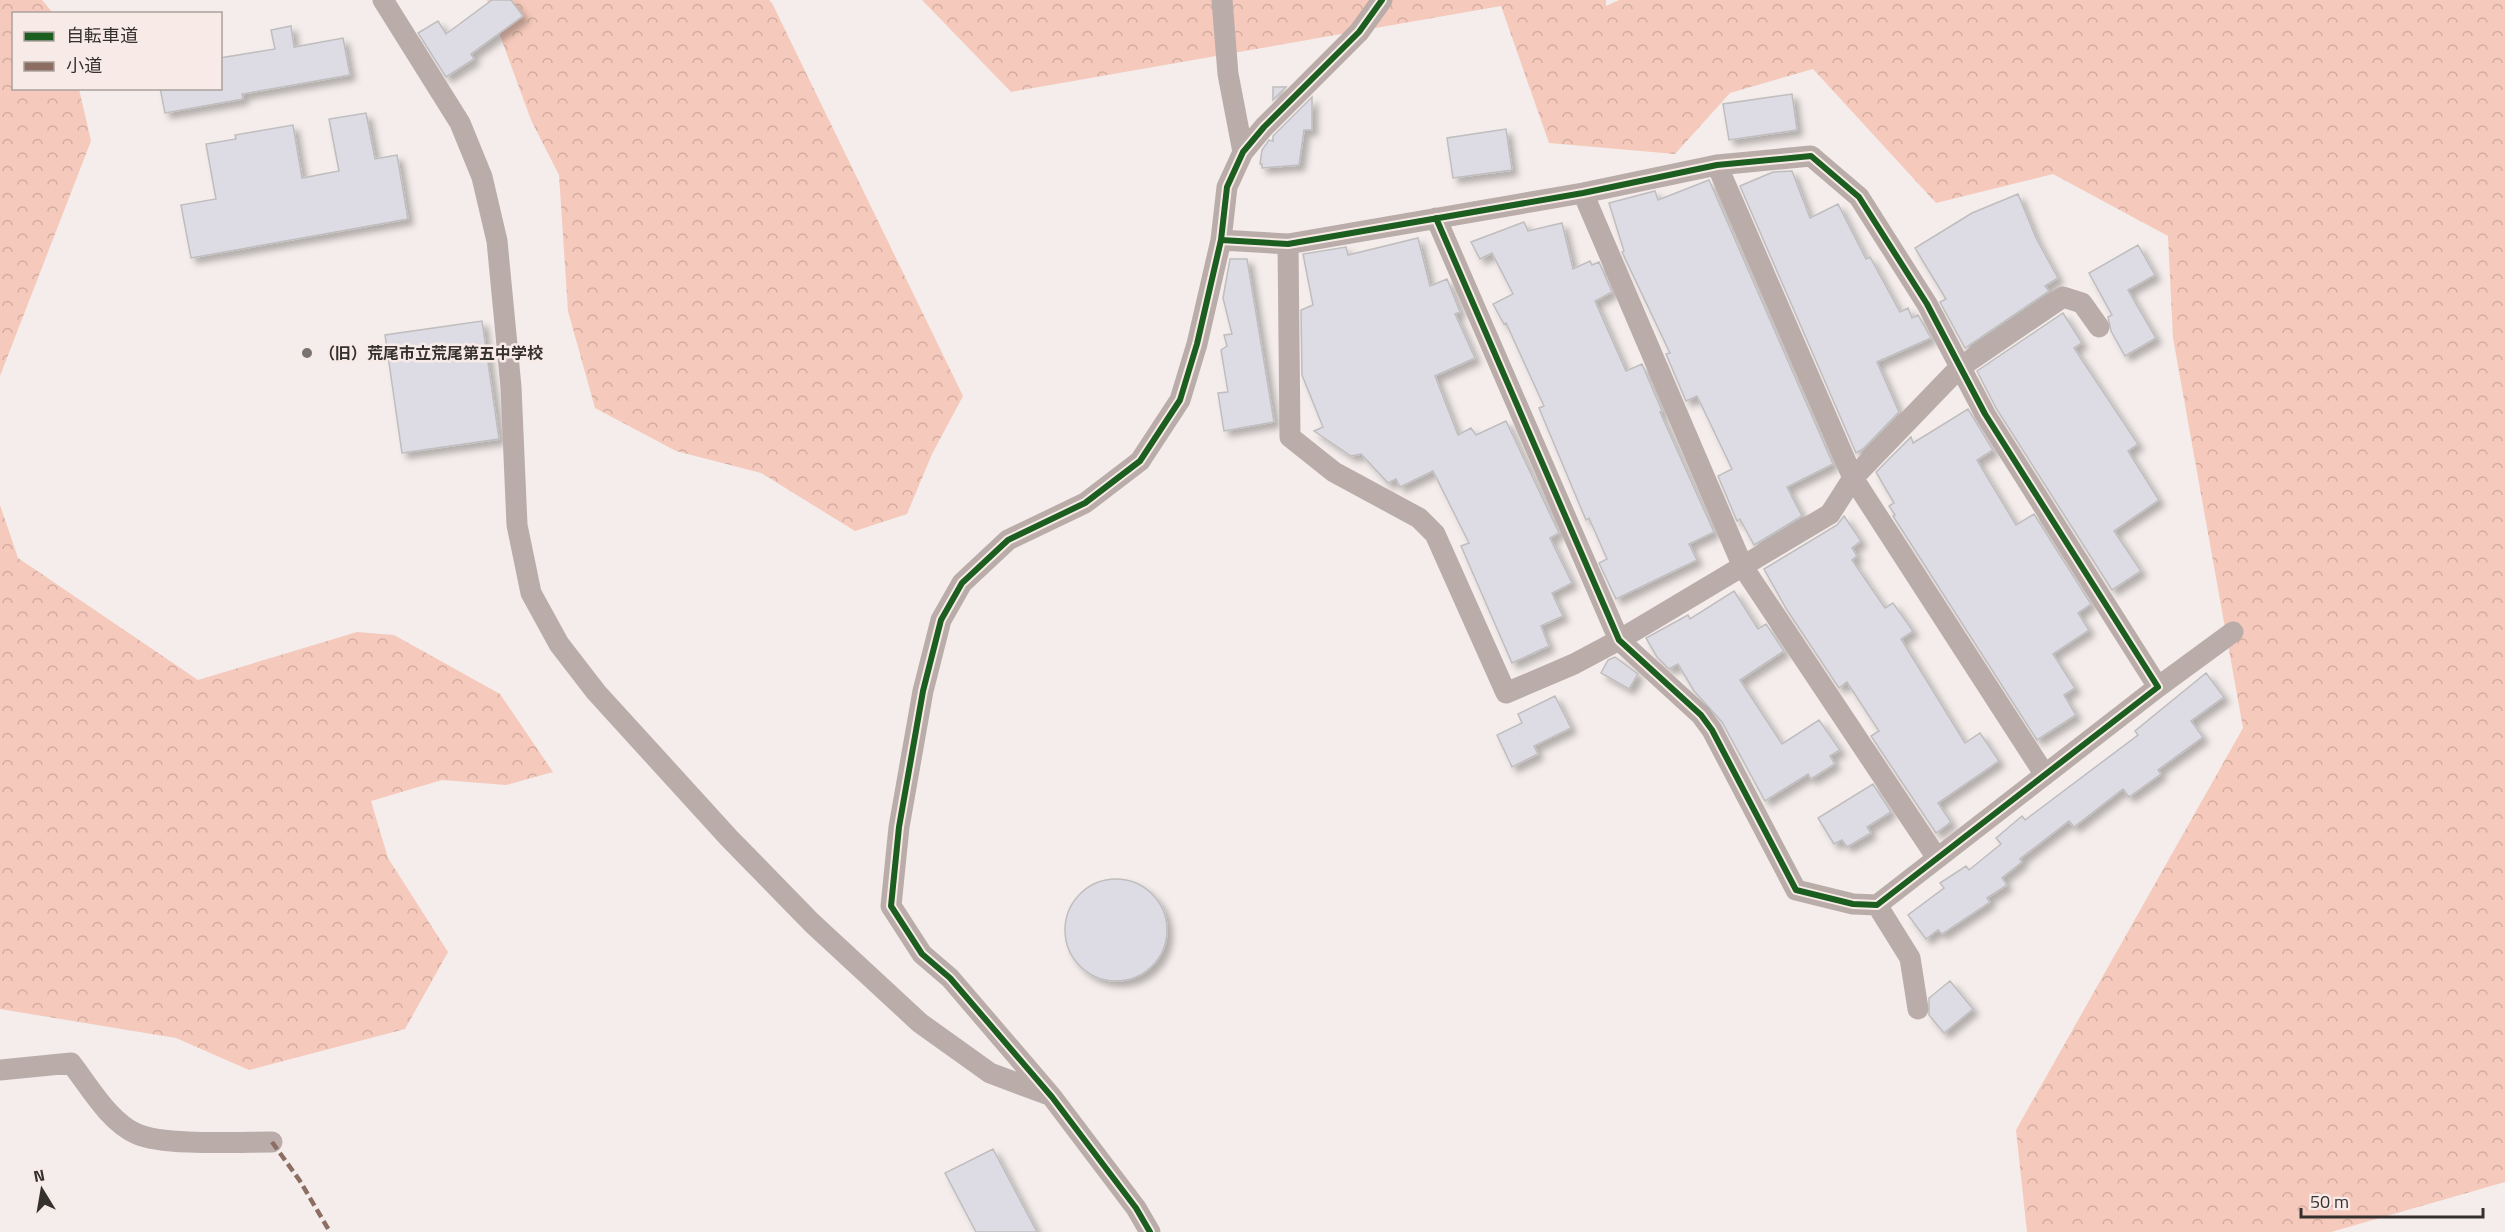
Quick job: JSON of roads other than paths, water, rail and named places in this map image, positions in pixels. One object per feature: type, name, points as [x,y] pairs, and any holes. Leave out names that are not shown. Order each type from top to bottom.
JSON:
[{"type":"street","points":[[383,0],[460,123],[482,177],[497,241],[511,387],[517,525],[531,594],[559,644],[596,692],[729,838],[812,923],[920,1023],[990,1072],[1052,1097]]},
{"type":"street","points":[[1222,0],[1228,74],[1243,152]]},
{"type":"street","points":[[1150,1232],[1136,1208],[1052,1097],[950,978],[922,954],[891,906],[898,827],[923,692],[941,620],[962,583],[1008,540],[1084,503],[1140,461],[1180,400],[1197,344],[1221,240],[1227,187],[1243,152],[1264,127],[1359,32],[1382,0]]},
{"type":"street","points":[[1221,240],[1288,244],[1583,193],[1717,165],[1811,156],[1859,197],[1927,304],[1959,368],[2025,480],[2158,687]]},
{"type":"street","points":[[1717,165],[1853,478],[2045,776]]},
{"type":"street","points":[[1583,193],[1743,567],[1937,858]]},
{"type":"street","points":[[1436,218],[1619,640],[1701,715],[1712,730],[1796,890],[1853,904],[1877,905],[2158,687],[2233,632]]},
{"type":"street","points":[[1288,244],[1290,437],[1334,472],[1419,518],[1436,534],[1506,693],[1574,664],[1619,640],[1830,514],[1853,478],[1959,368],[2063,297],[2082,303],[2099,327]]},
{"type":"street","points":[[1877,905],[1910,958],[1918,1008]]},
{"type":"street","points":[[0,1070],[71,1063],[111,1115],[136,1134],[165,1140],[272,1142]]},
{"type":"place","name":"（旧）荒尾市立荒尾第五中学校","points":[[307,353]]}]
